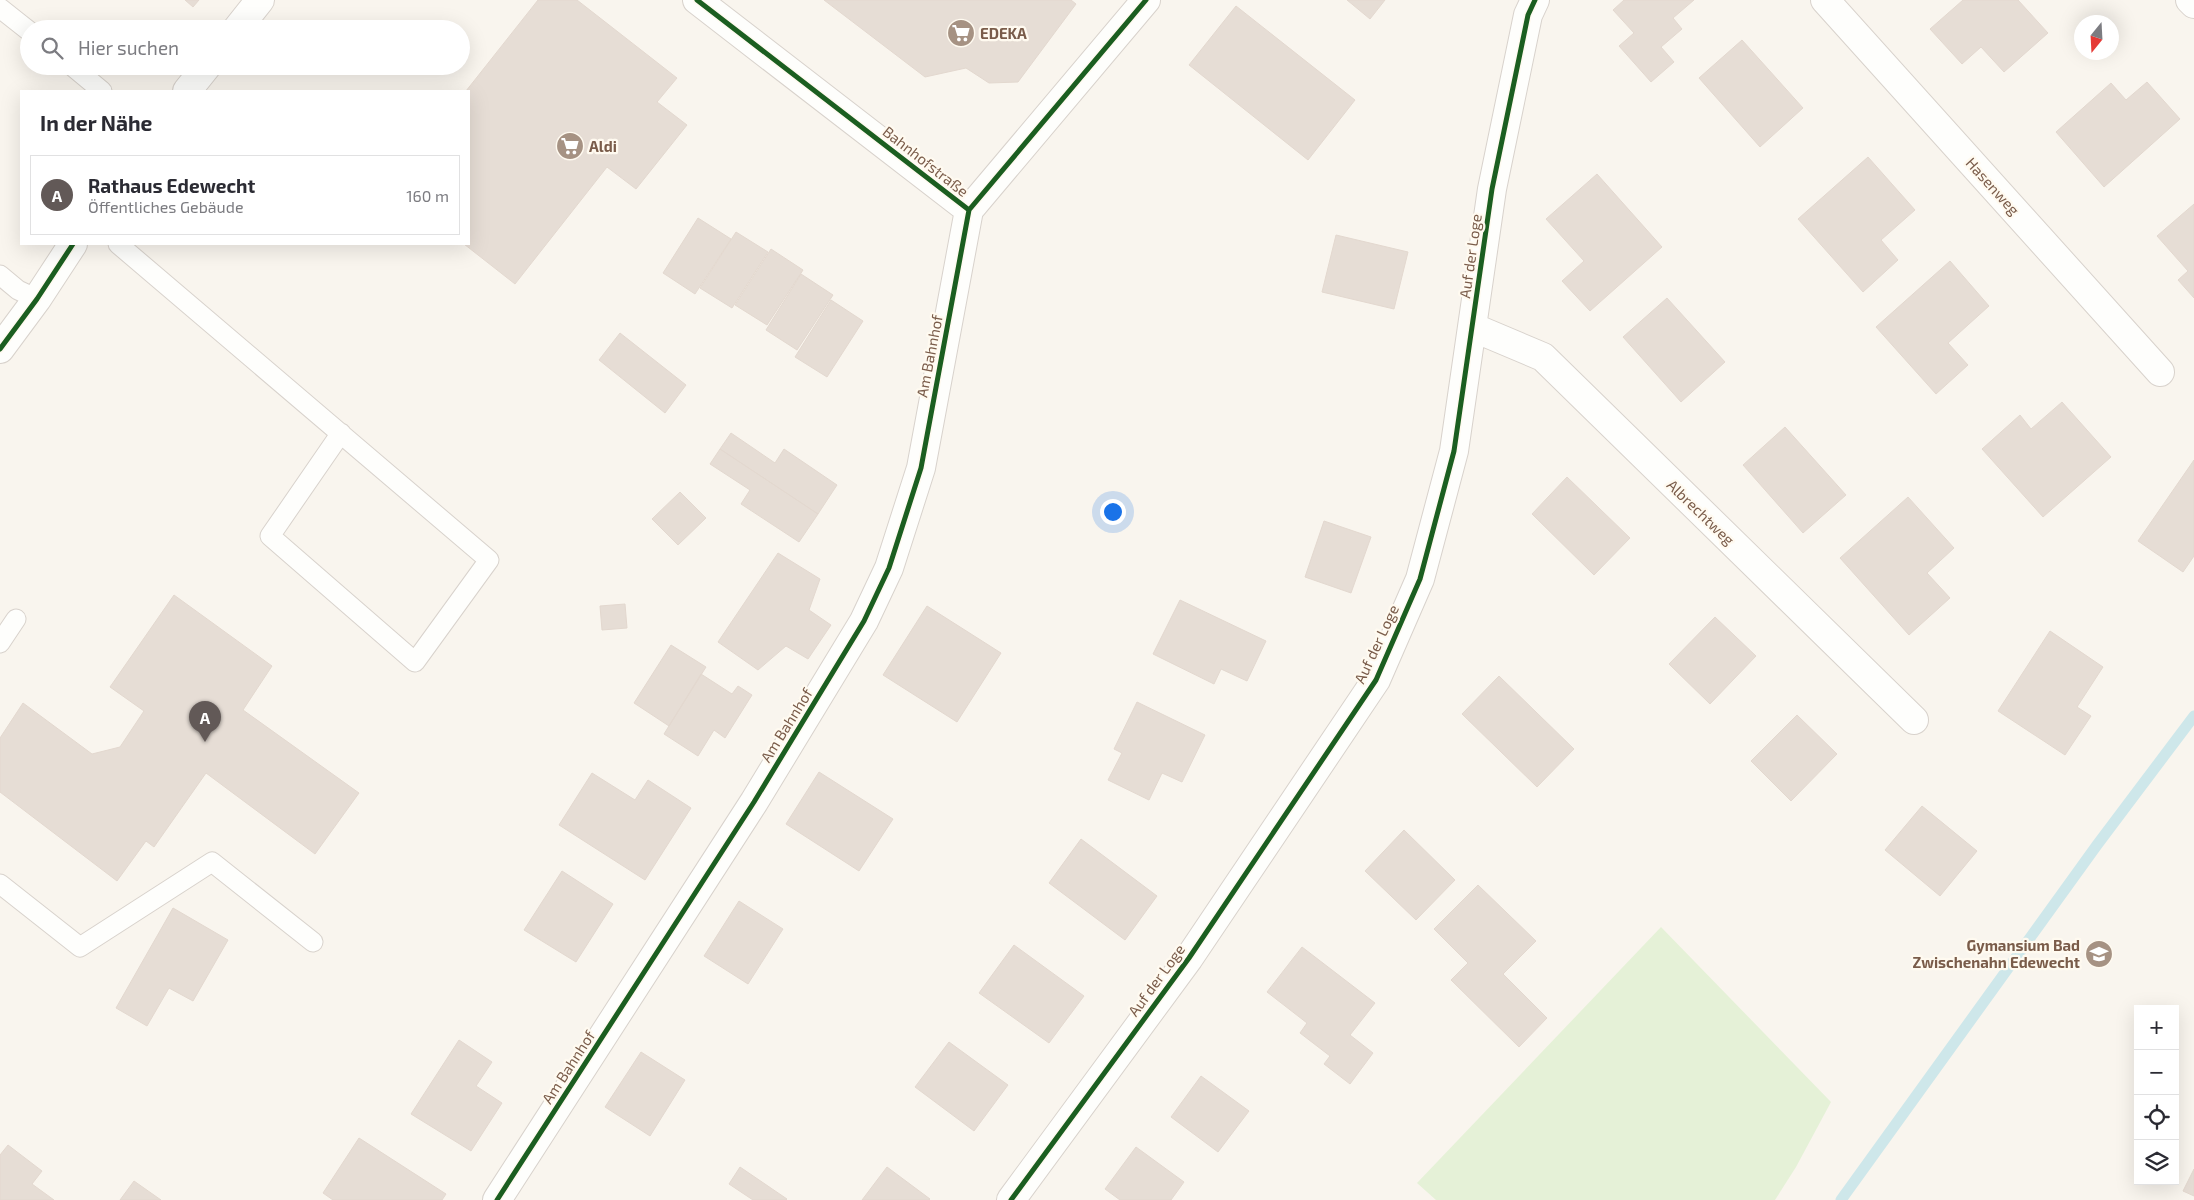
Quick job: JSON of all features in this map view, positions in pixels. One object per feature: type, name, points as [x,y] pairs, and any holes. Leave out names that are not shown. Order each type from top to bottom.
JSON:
[{"type":"street","points":[[244,20],[260,0]]},
{"type":"street","name":"Bahnhofstraße","points":[[697,0],[969,210],[1146,0]]},
{"type":"street","name":"Auf der Loge","points":[[1011,1200],[1188,958],[1376,680],[1420,579],[1454,451],[1492,189],[1528,16],[1534,0]]},
{"type":"street","name":"Hasenweg","points":[[1825,0],[2160,372]]},
{"type":"street","points":[[2190,0],[2194,4]]},
{"type":"street","points":[[188,90],[200,75]]},
{"type":"street","name":"Am Bahnhof","points":[[497,1200],[748,810],[864,622],[889,568],[921,468],[969,210]]},
{"type":"street","points":[[0,349],[37,299],[71,245]]},
{"type":"street","name":"Albrechtweg","points":[[1472,327],[1543,357],[1914,720]]},
{"type":"lane","points":[[0,8],[20,24]]},
{"type":"lane","points":[[83,75],[101,90]]},
{"type":"lane","points":[[119,245],[489,560],[415,662],[270,536],[341,434]]},
{"type":"lane","points":[[0,275],[18,290],[37,299]]},
{"type":"lane","points":[[0,643],[16,619]]},
{"type":"lane","points":[[0,884],[80,947],[212,862],[312,942]]},
{"type":"green space","points":[[1661,927],[1831,1102],[1796,1167],[1775,1200],[1436,1200],[1417,1183]]},
{"type":"building","points":[[185,0],[199,0],[193,7]]},
{"type":"building","name":"Aldi","points":[[538,0],[577,0],[677,78],[657,102],[687,125],[636,189],[607,167],[515,284],[465,245],[470,245],[470,90],[467,90]]},
{"type":"building","name":"EDEKA","points":[[824,0],[1071,0],[1076,4],[1018,82],[989,83],[966,68],[925,77]]},
{"type":"building","points":[[1347,0],[1385,0],[1370,19]]},
{"type":"building","points":[[1624,0],[1694,0],[1673,18],[1682,29],[1661,47],[1674,62],[1651,82],[1619,46],[1634,33],[1613,10]]},
{"type":"building","points":[[1963,0],[2018,0],[2048,33],[2004,72],[1981,47],[1962,64],[1930,29]]},
{"type":"building","points":[[1236,6],[1355,100],[1308,160],[1189,65]]},
{"type":"building","points":[[1742,40],[1803,108],[1760,147],[1699,78]]},
{"type":"building","points":[[2147,82],[2180,119],[2104,187],[2056,132],[2111,83],[2126,100]]},
{"type":"building","points":[[1868,157],[1915,210],[1881,240],[1898,260],[1863,292],[1798,219]]},
{"type":"building","points":[[1597,174],[1662,247],[1590,311],[1562,281],[1584,261],[1546,219]]},
{"type":"building","points":[[2194,204],[2194,298],[2178,280],[2188,271],[2157,236]]},
{"type":"building","points":[[698,218],[731,239],[695,294],[663,273]]},
{"type":"building","points":[[736,232],[768,252],[732,308],[700,288]]},
{"type":"building","points":[[1336,235],[1408,252],[1394,309],[1322,292]]},
{"type":"building","points":[[771,249],[803,270],[767,325],[735,305]]},
{"type":"building","points":[[1950,261],[1989,306],[1948,343],[1968,365],[1936,394],[1876,327]]},
{"type":"building","points":[[801,274],[833,295],[797,350],[766,330]]},
{"type":"building","points":[[1667,298],[1725,362],[1681,402],[1623,337]]},
{"type":"building","points":[[831,300],[863,321],[827,377],[795,357]]},
{"type":"building","points":[[620,333],[686,385],[665,413],[599,360]]},
{"type":"building","points":[[2062,402],[2111,457],[2043,517],[1982,449],[2020,415],[2031,429]]},
{"type":"building","points":[[1785,427],[1846,495],[1803,533],[1743,465]]},
{"type":"building","points":[[731,433],[775,463],[784,449],[837,485],[818,514],[720,449]]},
{"type":"building","points":[[720,449],[818,514],[799,542],[741,504],[750,490],[710,464]]},
{"type":"building","points":[[2194,460],[2194,556],[2183,572],[2138,541]]},
{"type":"building","points":[[1567,477],[1630,538],[1594,575],[1532,514]]},
{"type":"building","points":[[680,492],[706,518],[678,545],[652,519]]},
{"type":"building","points":[[1908,497],[1954,548],[1927,573],[1950,598],[1909,635],[1840,558]]},
{"type":"building","points":[[1324,521],[1371,537],[1351,593],[1305,577]]},
{"type":"building","points":[[778,553],[820,579],[809,610],[831,625],[808,659],[786,646],[758,670],[718,642]]},
{"type":"building","points":[[174,595],[272,666],[243,710],[359,793],[315,854],[206,773],[154,847],[146,841],[117,881],[0,792],[0,738],[23,703],[92,754],[120,747],[144,711],[110,687]]},
{"type":"building","points":[[1180,600],[1266,641],[1247,681],[1221,669],[1214,684],[1153,654]]},
{"type":"building","points":[[625,604],[627,628],[602,630],[600,606]]},
{"type":"building","points":[[927,606],[1001,653],[957,722],[883,675]]},
{"type":"building","points":[[1715,617],[1756,656],[1710,704],[1669,664]]},
{"type":"building","points":[[2050,631],[2103,667],[2077,707],[2091,716],[2065,755],[1998,711]]},
{"type":"building","points":[[671,645],[706,667],[669,726],[634,703]]},
{"type":"building","points":[[701,674],[732,694],[738,686],[752,695],[725,738],[714,730],[698,756],[664,734]]},
{"type":"building","points":[[1499,676],[1574,749],[1537,787],[1462,714]]},
{"type":"building","points":[[1137,702],[1205,735],[1182,782],[1162,773],[1149,800],[1108,780],[1122,753],[1114,749]]},
{"type":"building","points":[[1797,715],[1837,754],[1791,801],[1751,761]]},
{"type":"building","points":[[819,772],[893,819],[859,871],[786,824]]},
{"type":"building","points":[[592,773],[635,800],[648,780],[691,808],[645,880],[559,825]]},
{"type":"building","points":[[1922,806],[1977,851],[1940,896],[1885,850]]},
{"type":"building","points":[[1404,830],[1455,880],[1416,920],[1365,871]]},
{"type":"building","points":[[1081,839],[1157,896],[1125,940],[1049,883]]},
{"type":"building","points":[[562,871],[613,904],[576,962],[524,930]]},
{"type":"building","points":[[1478,885],[1536,941],[1503,974],[1547,1018],[1519,1047],[1451,980],[1468,963],[1434,929]]},
{"type":"building","points":[[739,901],[783,929],[748,984],[704,956]]},
{"type":"building","points":[[173,908],[228,940],[193,1001],[169,988],[147,1026],[116,1008]]},
{"type":"building","points":[[1014,945],[1084,996],[1049,1043],[979,993]]},
{"type":"building","points":[[1302,947],[1375,1003],[1350,1035],[1373,1053],[1350,1084],[1324,1064],[1330,1056],[1300,1033],[1307,1023],[1267,992]]},
{"type":"building","points":[[459,1040],[492,1062],[476,1086],[502,1103],[471,1151],[411,1114]]},
{"type":"building","points":[[949,1042],[1008,1085],[974,1131],[915,1087]]},
{"type":"building","points":[[641,1052],[685,1080],[650,1136],[605,1107]]},
{"type":"building","points":[[1201,1076],[1249,1111],[1218,1152],[1171,1117]]},
{"type":"building","points":[[359,1138],[446,1194],[442,1200],[333,1200],[323,1193]]},
{"type":"building","points":[[8,1145],[42,1171],[32,1184],[54,1200],[0,1200],[0,1155]]},
{"type":"building","points":[[1136,1147],[1184,1182],[1171,1200],[1120,1200],[1105,1189]]},
{"type":"building","points":[[740,1167],[787,1199],[753,1200],[729,1184]]},
{"type":"building","points":[[887,1167],[930,1199],[862,1200]]},
{"type":"building","points":[[2194,1169],[2194,1196],[2183,1191]]},
{"type":"building","points":[[134,1181],[161,1200],[120,1200]]},
{"type":"waterway","points":[[1841,1200],[2097,845],[2194,716]]},
{"type":"cycle path","points":[[697,0],[969,210]]},
{"type":"cycle path","points":[[497,1200],[754,802],[864,621],[889,568],[921,468],[969,210],[1146,0]]},
{"type":"cycle path","points":[[1011,1200],[1189,958],[1376,680],[1420,579],[1454,451],[1492,189],[1528,15],[1535,0]]},
{"type":"cycle path","points":[[0,349],[37,299],[72,245]]},
{"type":"place","name":"EDEKA","points":[[961,33]]},
{"type":"place","name":"Aldi","points":[[570,146]]},
{"type":"place","name":"Rathaus Edewecht","points":[[205,742]]},
{"type":"place","name":"Gymansium Bad Zwischenahn Edewecht","points":[[2099,954]]}]
